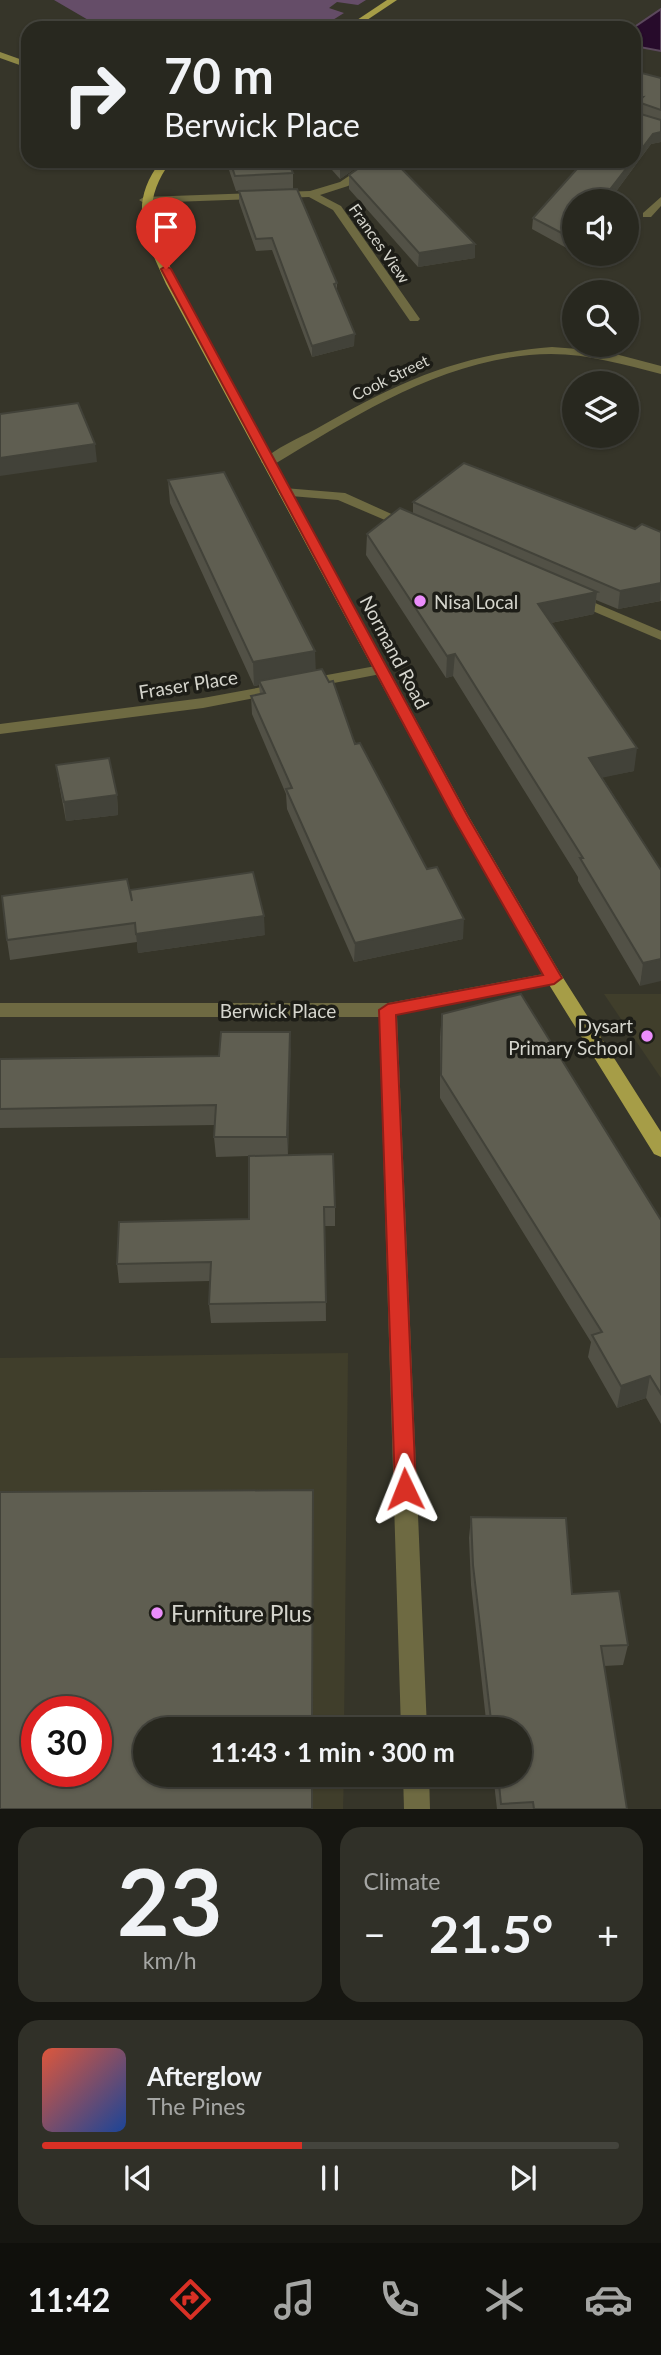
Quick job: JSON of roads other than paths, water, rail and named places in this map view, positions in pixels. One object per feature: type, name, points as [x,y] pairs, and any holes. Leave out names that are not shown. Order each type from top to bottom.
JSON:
[{"type":"main road","points":[[360,21],[393,0]]},
{"type":"main road","points":[[0,55],[21,62]]},
{"type":"main road","points":[[144,200],[147,188],[161,168]]},
{"type":"main road","name":"Normand Road","points":[[144,200],[153,242],[172,284],[461,817],[554,978],[661,1149]]},
{"type":"street","points":[[144,200],[311,194],[344,184],[368,168]]},
{"type":"street","name":"Frances View","points":[[311,194],[337,208],[414,319]]},
{"type":"street","points":[[647,215],[661,200]]},
{"type":"street","name":"Cook Street","points":[[268,462],[416,379],[479,359],[544,351],[580,352],[607,355],[661,370]]},
{"type":"street","points":[[284,492],[340,496],[430,534]]},
{"type":"street","points":[[558,590],[661,636]]},
{"type":"street","name":"Fraser Place","points":[[0,729],[204,703],[381,670]]},
{"type":"street","name":"Berwick Place","points":[[0,1010],[388,1010],[554,978]]},
{"type":"street","points":[[388,1010],[414,1717]]},
{"type":"street","points":[[417,1787],[418,1809]]},
{"type":"place","name":"Nisa Local","points":[[420,601]]},
{"type":"place","name":"Dysart Primary School","points":[[647,1036]]},
{"type":"place","name":"Furniture Plus","points":[[157,1613]]}]
